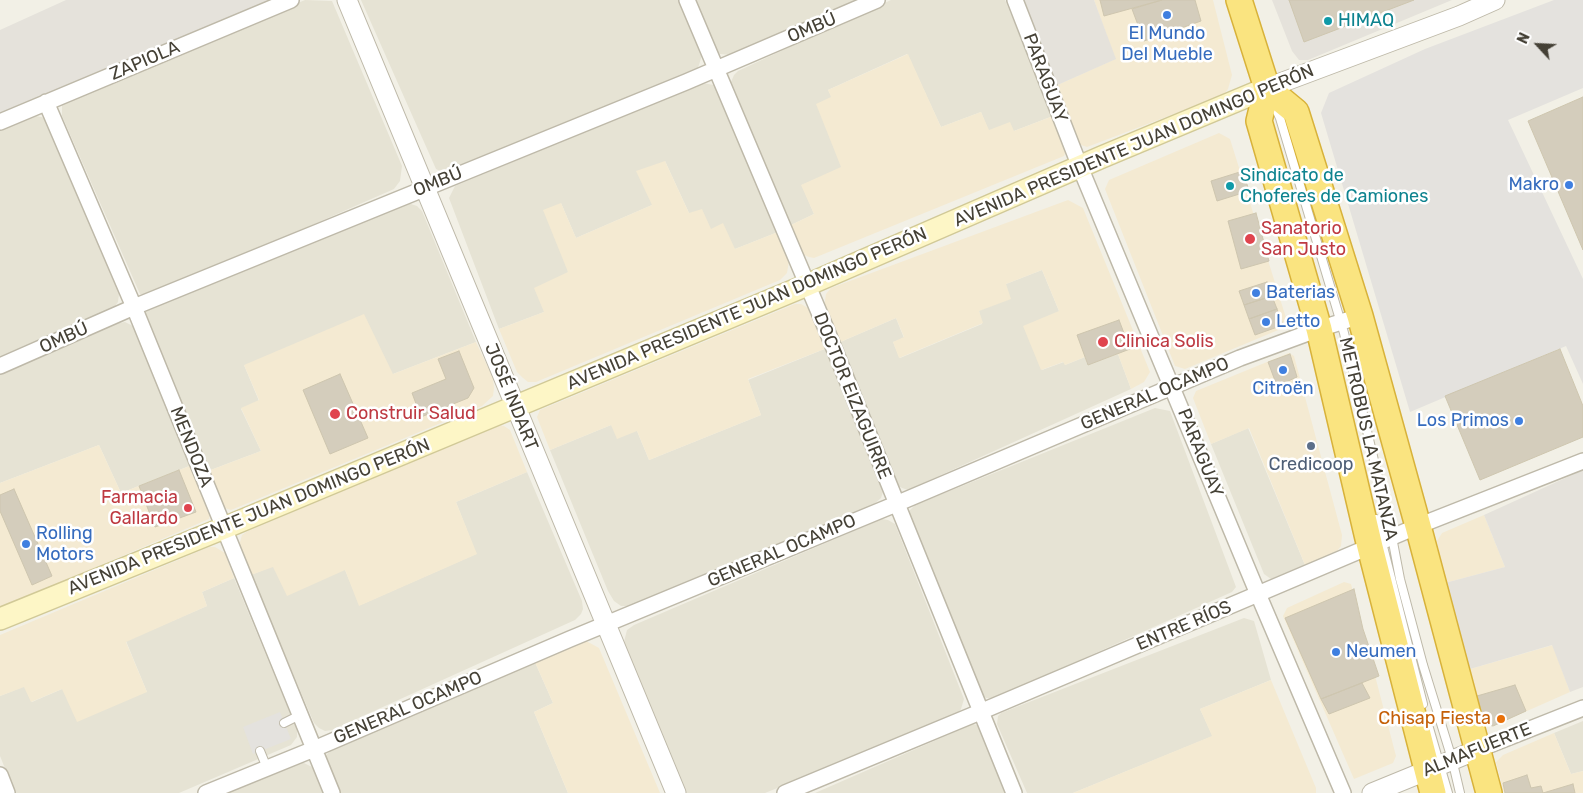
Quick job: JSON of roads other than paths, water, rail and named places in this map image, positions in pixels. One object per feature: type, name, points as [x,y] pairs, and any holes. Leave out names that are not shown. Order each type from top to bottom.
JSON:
[{"type":"highway","points":[[1239,0],[1267,88],[1259,121],[1340,323],[1418,526],[1489,793]]},
{"type":"highway","points":[[1267,88],[1296,112],[1340,323],[1381,542],[1438,772]]},
{"type":"main road","name":"AVENIDA PRESIDENTE JUAN DOMINGO PERÓN","points":[[0,619],[224,528],[806,285],[1267,88]]},
{"type":"street","name":"ZAPIOLA","points":[[0,122],[291,0]]},
{"type":"street","name":"JOSÉ INDART","points":[[347,0],[676,793]]},
{"type":"street","name":"DOCTOR EIZAGUIRRE","points":[[687,0],[827,331],[1014,793]]},
{"type":"street","name":"OMBÚ","points":[[0,366],[134,308],[426,187],[717,69],[877,0]]},
{"type":"street","name":"PARAGUAY","points":[[1015,0],[1080,167],[1343,793]]},
{"type":"street","name":"AVENIDA PRESIDENTE JUAN DOMINGO PERÓN","points":[[1267,88],[1475,4],[1495,0]]},
{"type":"street","name":"MENDOZA","points":[[46,102],[134,308],[332,793]]},
{"type":"street","name":"GENERAL OCAMPO","points":[[206,793],[896,504],[1172,386],[1240,358],[1340,323]]},
{"type":"street","name":"ENTRE RÍOS","points":[[785,793],[1418,526],[1583,461]]},
{"type":"street","name":"ALMAFUERTE","points":[[1372,793],[1438,772],[1478,750],[1583,708]]},
{"type":"street","points":[[0,775],[7,793]]},
{"type":"lane","name":"METROBUS LA MATANZA","points":[[1340,323],[1341,385]]},
{"type":"lane","name":"METROBUS LA MATANZA","points":[[1374,513],[1426,714]]},
{"type":"lane","points":[[284,723],[300,715]]},
{"type":"lane","points":[[1428,723],[1438,772],[1448,793]]},
{"type":"lane","points":[[260,751],[267,768]]},
{"type":"lane","points":[[1438,772],[1460,793]]},
{"type":"place","name":"El Mundo Del Mueble","points":[[1167,15]]},
{"type":"place","name":"HIMAQ","points":[[1328,21]]},
{"type":"place","name":"Makro","points":[[1569,185]]},
{"type":"place","name":"Sindicato de Choferes de Camiones","points":[[1230,186]]},
{"type":"place","name":"Sanatorio San Justo","points":[[1250,239]]},
{"type":"place","name":"Baterias","points":[[1256,293]]},
{"type":"place","name":"Letto","points":[[1266,322]]},
{"type":"place","name":"Clinica Solis","points":[[1103,342]]},
{"type":"place","name":"Citroën","points":[[1283,370]]},
{"type":"place","name":"Construir Salud","points":[[335,414]]},
{"type":"place","name":"Los Primos","points":[[1519,421]]},
{"type":"place","name":"Credicoop","points":[[1311,446]]},
{"type":"place","name":"Farmacia Gallardo","points":[[188,508]]},
{"type":"place","name":"Rolling Motors","points":[[26,544]]},
{"type":"place","name":"Neumen","points":[[1336,652]]},
{"type":"place","name":"Chisap Fiesta","points":[[1501,719]]}]
